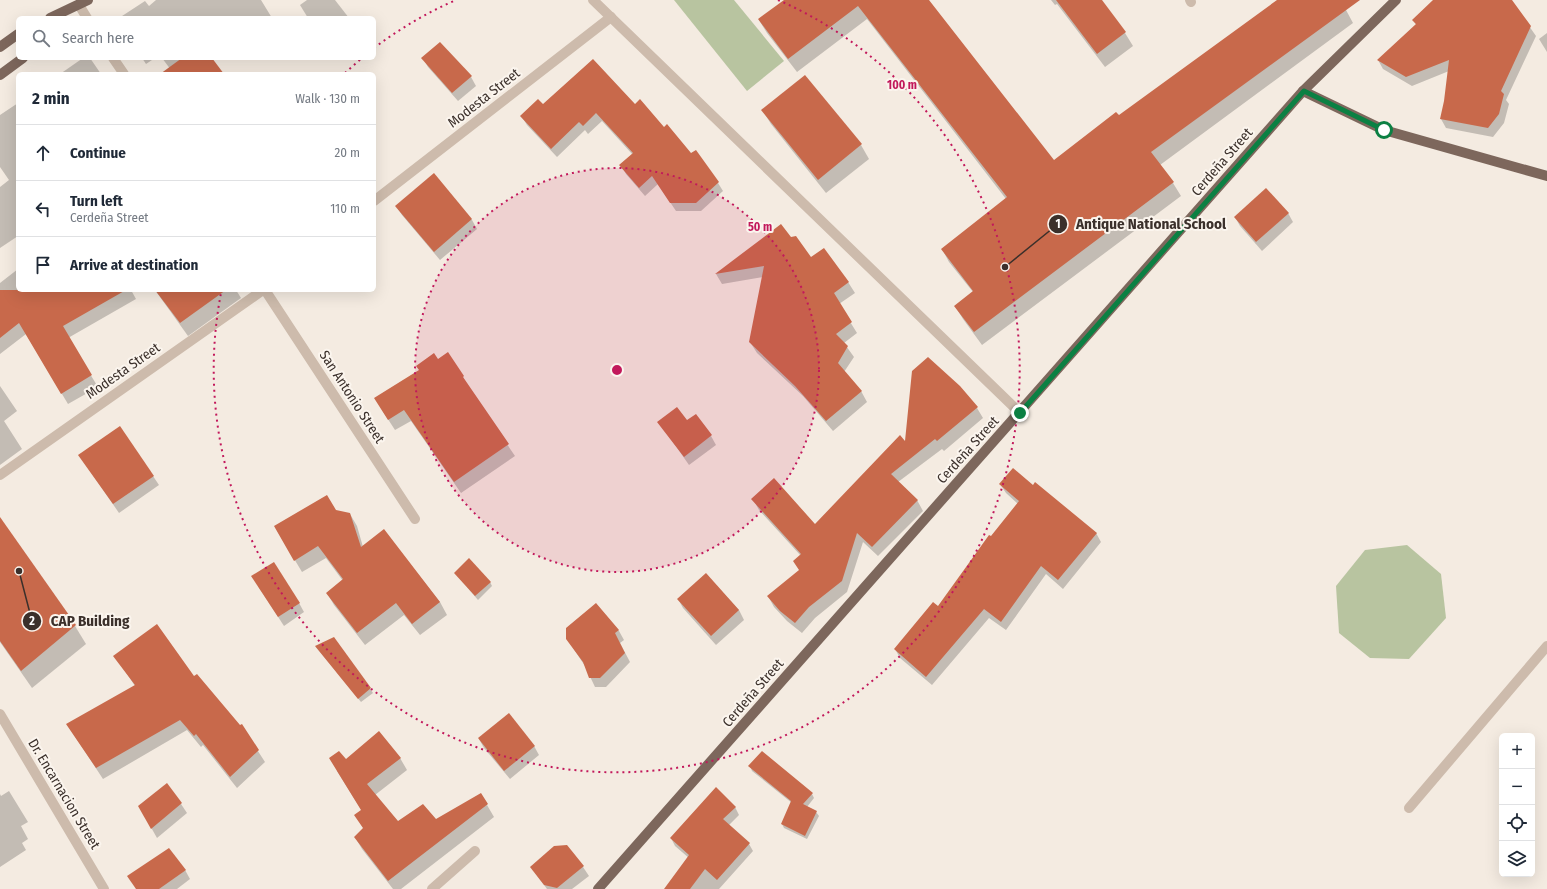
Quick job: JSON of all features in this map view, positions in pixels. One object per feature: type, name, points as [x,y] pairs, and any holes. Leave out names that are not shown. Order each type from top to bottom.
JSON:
[{"type":"main road","points":[[54,16],[88,0]]},
{"type":"main road","name":"Cerdeña Street","points":[[598,889],[1304,91],[1396,0]]},
{"type":"main road","points":[[69,16],[79,5]]},
{"type":"main road","points":[[0,47],[16,35]]},
{"type":"main road","points":[[0,75],[20,60]]},
{"type":"main road","points":[[1304,91],[1384,130],[1547,176]]},
{"type":"street","points":[[593,0],[1020,413]]},
{"type":"street","points":[[79,5],[86,16]]},
{"type":"street","name":"Modesta Street","points":[[376,199],[611,17]]},
{"type":"street","points":[[114,60],[123,72]]},
{"type":"street","name":"Modesta Street","points":[[0,475],[261,292]]},
{"type":"street","name":"San Antonio Street","points":[[265,292],[415,518]]},
{"type":"street","points":[[1410,808],[1547,646]]},
{"type":"street","name":"Dr. Encarnacion Street","points":[[0,714],[104,889]]},
{"type":"street","points":[[432,889],[475,851]]},
{"type":"green space","points":[[674,0],[734,0],[784,61],[747,91]]},
{"type":"green space","points":[[1407,545],[1441,574],[1446,618],[1409,659],[1370,658],[1339,633],[1336,586],[1365,550]]},
{"type":"building","points":[[784,0],[929,0],[1054,160],[1116,112],[1119,115],[1277,0],[1360,0],[1151,152],[1174,182],[974,332],[954,306],[973,291],[941,249],[1007,197],[858,6],[788,59],[758,19]]},
{"type":"building","points":[[1056,0],[1102,0],[1126,32],[1097,54]]},
{"type":"building","points":[[1433,0],[1512,0],[1531,26],[1501,91],[1504,94],[1499,114],[1488,128],[1440,119],[1444,101],[1449,60],[1406,77],[1377,60],[1416,24],[1412,20]]},
{"type":"building","points":[[440,42],[472,76],[452,93],[421,58]]},
{"type":"building","points":[[593,59],[635,104],[640,99],[664,127],[667,124],[691,153],[696,150],[719,182],[696,203],[670,203],[652,176],[639,188],[619,165],[633,153],[596,113],[583,126],[579,122],[551,149],[520,116],[538,99],[543,104]]},
{"type":"building","points":[[179,60],[214,60],[222,72],[163,72]]},
{"type":"building","points":[[805,75],[862,144],[818,180],[761,110]]},
{"type":"building","points":[[434,173],[472,219],[434,252],[395,206]]},
{"type":"building","points":[[1266,188],[1289,213],[1256,242],[1234,217]]},
{"type":"building","points":[[781,224],[791,237],[796,236],[811,257],[824,248],[849,282],[834,293],[852,322],[836,334],[848,346],[838,363],[862,391],[826,421],[795,386],[749,342],[764,266],[715,274]]},
{"type":"building","points":[[0,290],[16,290],[16,292],[122,292],[63,326],[92,375],[61,394],[19,323],[0,338]]},
{"type":"building","points":[[157,292],[223,292],[180,323]]},
{"type":"building","points":[[448,352],[464,376],[463,377],[509,444],[454,482],[404,410],[388,420],[374,398],[419,370],[416,366],[434,353],[438,359]]},
{"type":"building","points":[[928,357],[960,386],[978,407],[937,441],[935,439],[891,474],[918,500],[872,547],[857,533],[842,581],[809,607],[795,623],[780,611],[767,596],[799,570],[793,561],[801,554],[751,499],[774,478],[815,524],[900,435],[905,441],[912,371]]},
{"type":"building","points":[[677,407],[687,420],[696,414],[712,435],[684,457],[657,422]]},
{"type":"building","points":[[120,426],[154,476],[113,504],[78,455]]},
{"type":"building","points":[[1013,468],[1033,485],[1035,482],[1097,533],[1058,580],[1041,566],[1001,622],[984,609],[926,677],[894,649],[933,602],[938,606],[989,535],[991,536],[1019,501],[999,484]]},
{"type":"building","points":[[327,495],[336,510],[350,513],[361,547],[384,529],[440,602],[412,624],[396,603],[357,633],[326,593],[343,579],[318,546],[294,561],[274,526]]},
{"type":"building","points":[[0,517],[76,625],[21,671],[0,641]]},
{"type":"building","points":[[469,558],[491,582],[475,596],[454,573]]},
{"type":"building","points":[[274,562],[300,603],[278,617],[251,576]]},
{"type":"building","points":[[706,573],[739,610],[711,636],[677,599]]},
{"type":"building","points":[[596,603],[619,630],[615,633],[625,653],[600,678],[589,678],[583,662],[566,639],[566,628]]},
{"type":"building","points":[[157,624],[194,676],[197,674],[240,725],[242,724],[259,750],[230,777],[196,734],[194,736],[180,720],[96,768],[66,724],[135,685],[113,656]]},
{"type":"building","points":[[334,637],[371,688],[358,699],[315,646]]},
{"type":"building","points":[[509,713],[535,746],[504,771],[478,738]]},
{"type":"building","points":[[379,731],[401,758],[367,784],[398,821],[423,804],[436,819],[481,793],[488,804],[388,881],[354,837],[363,828],[354,815],[361,810],[329,758],[339,751],[346,759]]},
{"type":"building","points":[[762,751],[813,793],[803,804],[817,811],[805,836],[781,824],[791,801],[748,766]]},
{"type":"building","points":[[167,783],[182,803],[151,829],[138,806]]},
{"type":"building","points":[[716,787],[736,807],[723,819],[750,843],[717,880],[705,869],[690,889],[664,889],[689,855],[670,838]]},
{"type":"building","points":[[567,845],[584,866],[557,888],[544,885],[530,867],[554,846]]},
{"type":"building","points":[[169,848],[186,870],[159,889],[136,889],[127,876]]},
{"type":"place","name":"Antique National School","points":[[1005,267]]},
{"type":"place","name":"CAP Building","points":[[19,571]]},
{"type":"route","points":[[1020,413],[1304,91],[1384,130]]}]
